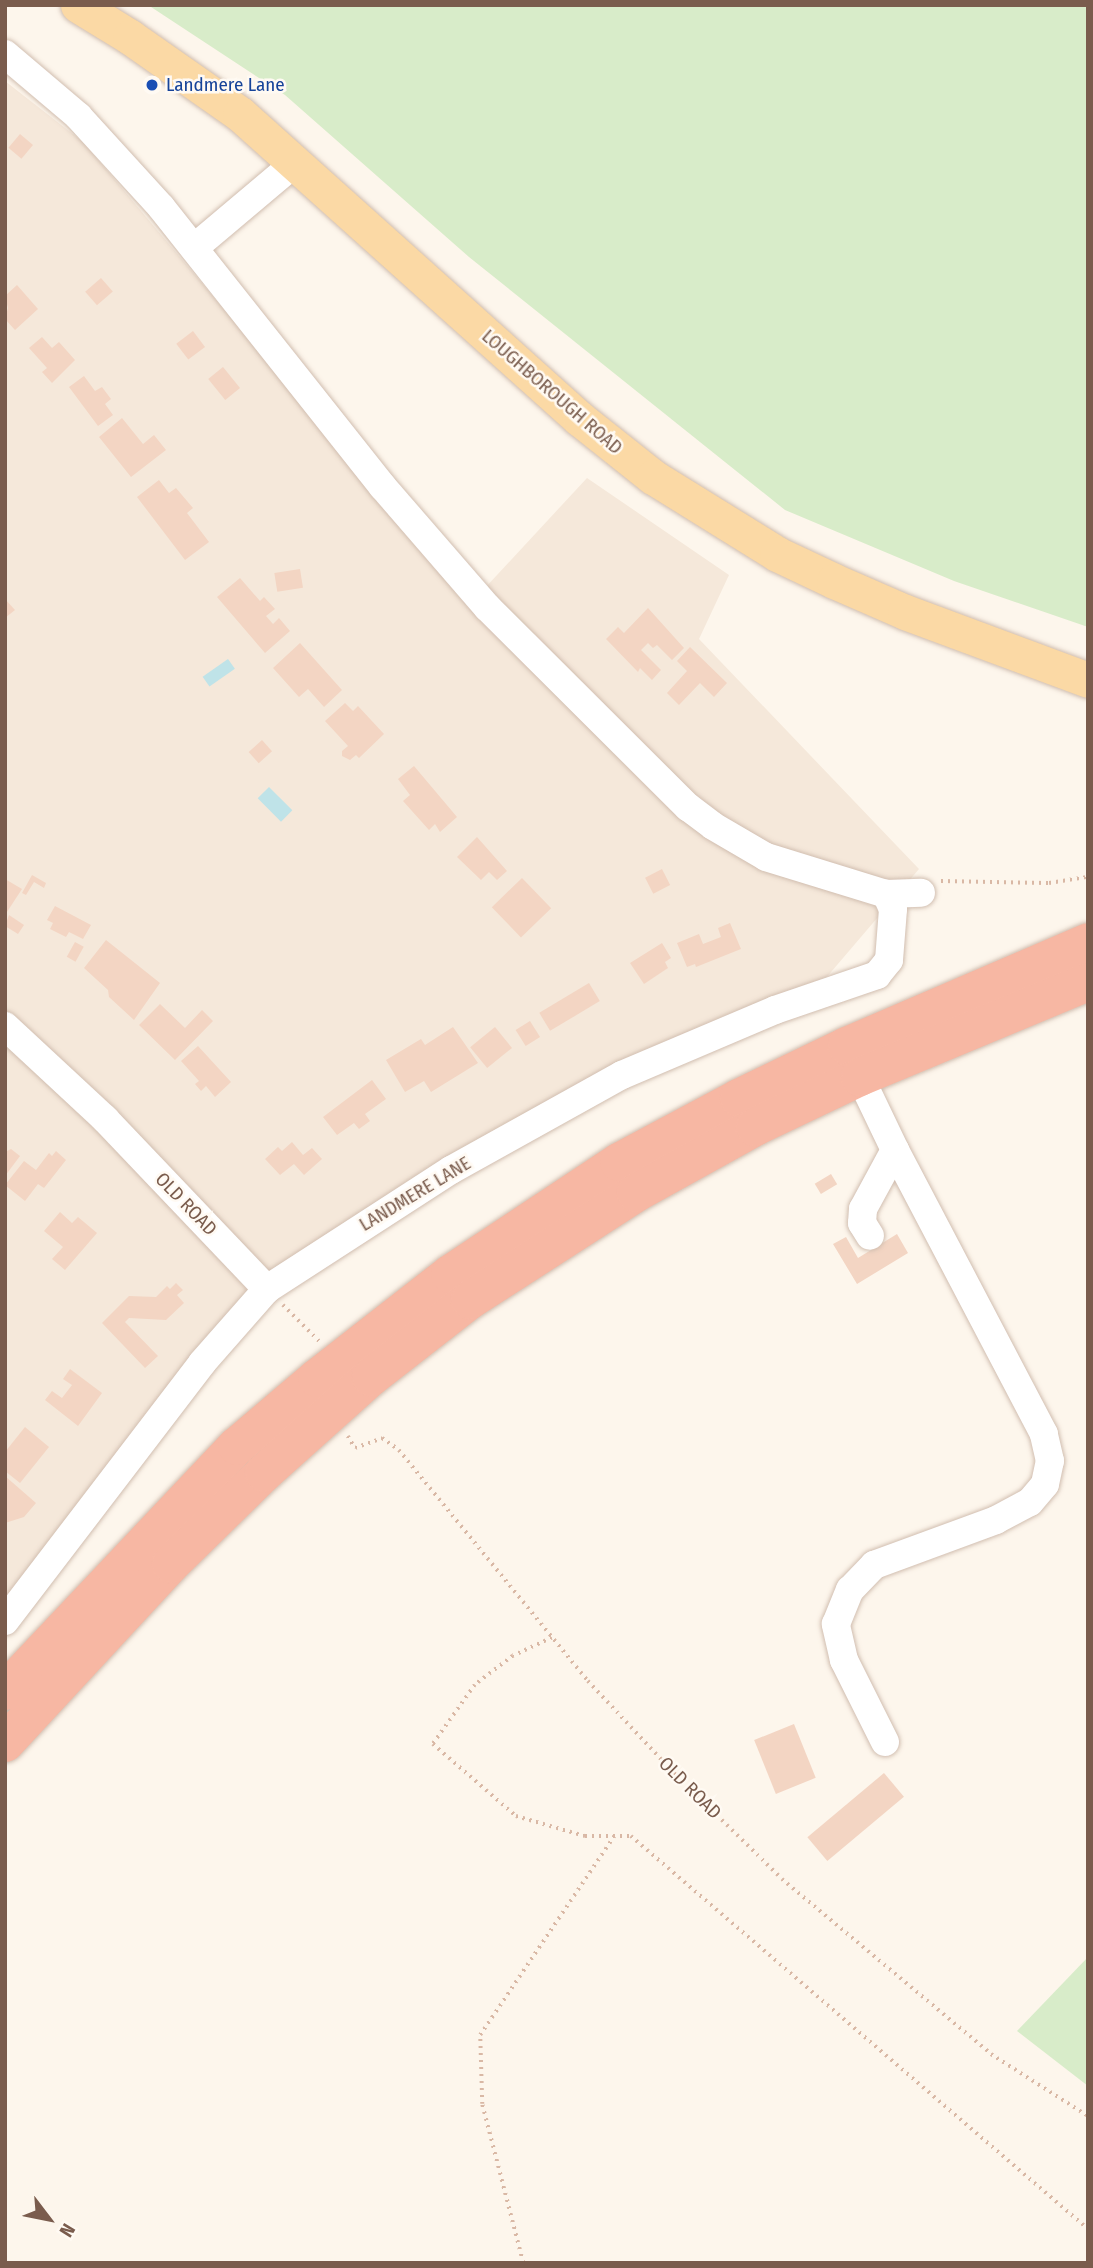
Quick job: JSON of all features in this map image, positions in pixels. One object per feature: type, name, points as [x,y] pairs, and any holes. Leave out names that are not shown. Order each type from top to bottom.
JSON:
[{"type":"highway","points":[[5,1691],[237,1446],[317,1378],[450,1274],[619,1162],[739,1098],[847,1046],[1088,942]]},
{"type":"highway","points":[[5,1743],[171,1564],[264,1473],[400,1352],[502,1278],[636,1193],[755,1127],[860,1077],[1088,982]]},
{"type":"main road","name":"LOUGHBOROUGH ROAD","points":[[78,5],[240,114],[580,419],[653,478],[777,554],[834,581],[905,611],[1088,680]]},
{"type":"street","points":[[5,54],[78,116],[194,248],[383,487],[487,607],[587,709],[703,819],[766,857],[886,894],[928,887]]},
{"type":"street","points":[[194,248],[296,162]]},
{"type":"street","name":"LANDMERE LANE","points":[[5,1621],[202,1363],[267,1289],[451,1170],[622,1076],[764,1014],[877,975],[889,960],[893,909],[886,894]]},
{"type":"street","name":"OLD ROAD","points":[[5,1026],[105,1119],[267,1289]]},
{"type":"street","points":[[860,1077],[895,1150],[1044,1434],[1050,1461],[1045,1484],[1030,1502],[996,1520],[874,1564],[850,1590],[836,1624],[844,1660],[885,1742]]},
{"type":"street","points":[[870,1236],[862,1223],[863,1209],[895,1150]]},
{"type":"path","points":[[928,887],[1049,883],[1088,877]]},
{"type":"path","points":[[267,1289],[321,1342],[330,1335]]},
{"type":"path","name":"OLD ROAD","points":[[344,1429],[355,1448],[382,1438],[399,1450],[552,1639],[677,1776],[782,1879],[991,2054],[1088,2116]]},
{"type":"path","points":[[552,1639],[513,1656],[475,1685],[433,1744],[516,1816],[585,1836],[631,1836],[1088,2229]]},
{"type":"path","points":[[523,2263],[482,2104],[480,2035],[614,1836]]},
{"type":"shaded area","points":[[5,81],[83,142],[471,603],[587,478],[729,575],[699,639],[919,869],[820,985],[688,1037],[272,1280],[5,1618]]},
{"type":"green space","points":[[148,5],[1088,5],[1088,627],[954,581],[785,510],[469,257],[285,95]]},
{"type":"green space","points":[[1088,1957],[1088,2086],[1017,2031]]},
{"type":"water","points":[[228,659],[235,669],[209,687],[203,677]]},
{"type":"water","points":[[269,787],[292,810],[281,822],[258,798]]},
{"type":"building","points":[[20,134],[33,145],[21,159],[8,148]]},
{"type":"building","points":[[101,278],[113,292],[97,305],[85,292]]},
{"type":"building","points":[[17,285],[38,309],[15,330],[5,319],[8,308],[5,296]]},
{"type":"building","points":[[193,331],[205,347],[188,360],[176,344]]},
{"type":"building","points":[[42,337],[52,348],[59,342],[75,360],[52,383],[42,372],[47,368],[29,348]]},
{"type":"building","points":[[223,367],[240,388],[225,400],[208,379]]},
{"type":"building","points":[[84,376],[95,391],[102,387],[111,399],[105,404],[113,415],[98,426],[69,387]]},
{"type":"building","points":[[122,418],[143,444],[154,435],[166,450],[131,477],[99,437]]},
{"type":"building","points":[[159,480],[169,493],[176,488],[193,508],[187,513],[209,542],[185,560],[137,497]]},
{"type":"building","points":[[300,569],[303,588],[277,592],[274,573]]},
{"type":"building","points":[[240,578],[260,601],[264,597],[275,609],[266,616],[273,624],[279,618],[290,631],[265,653],[217,597]]},
{"type":"building","points":[[5,599],[15,610],[5,618]]},
{"type":"building","points":[[648,608],[684,648],[672,660],[657,645],[653,648],[648,643],[641,650],[661,670],[652,680],[640,668],[638,672],[606,639],[618,627],[624,633]]},
{"type":"building","points":[[300,643],[342,690],[324,707],[308,689],[299,697],[273,668]]},
{"type":"building","points":[[690,647],[727,683],[714,697],[700,683],[679,705],[667,693],[687,671],[677,661]]},
{"type":"building","points":[[345,703],[353,711],[358,706],[384,734],[359,758],[356,755],[350,760],[342,756],[342,751],[348,746],[325,721]]},
{"type":"building","points":[[262,740],[272,751],[259,763],[249,752]]},
{"type":"building","points":[[414,766],[457,817],[440,832],[435,824],[429,830],[403,801],[410,795],[398,779]]},
{"type":"building","points":[[477,837],[507,871],[497,880],[489,872],[481,880],[457,857]]},
{"type":"building","points":[[662,869],[670,885],[653,894],[645,878]]},
{"type":"building","points":[[32,875],[46,883],[44,888],[34,882],[26,895],[22,893]]},
{"type":"building","points":[[522,878],[551,908],[521,937],[492,907]]},
{"type":"building","points":[[5,879],[22,889],[5,915]]},
{"type":"building","points":[[55,906],[91,925],[83,939],[69,932],[66,937],[50,929],[53,923],[47,920]]},
{"type":"building","points":[[9,915],[24,925],[18,934],[5,926]]},
{"type":"building","points":[[730,923],[741,949],[696,967],[695,964],[687,967],[677,943],[699,934],[703,944],[721,937],[718,928]]},
{"type":"building","points":[[106,940],[160,983],[134,1020],[84,968]]},
{"type":"building","points":[[75,942],[84,947],[76,962],[67,957]]},
{"type":"building","points":[[662,943],[671,958],[665,962],[668,968],[644,984],[630,963]]},
{"type":"building","points":[[589,983],[600,1001],[550,1031],[539,1013]]},
{"type":"building","points":[[160,1004],[185,1028],[202,1010],[213,1021],[175,1060],[139,1025]]},
{"type":"building","points":[[530,1021],[540,1037],[526,1046],[516,1030]]},
{"type":"building","points":[[453,1027],[478,1063],[431,1092],[424,1081],[405,1092],[386,1060],[421,1039],[425,1045]]},
{"type":"building","points":[[495,1027],[512,1048],[487,1068],[470,1047]]},
{"type":"building","points":[[198,1046],[231,1082],[215,1097],[206,1086],[201,1091],[195,1084],[199,1081],[181,1061]]},
{"type":"building","points":[[372,1080],[386,1099],[365,1114],[370,1121],[359,1129],[354,1123],[337,1135],[323,1117]]},
{"type":"building","points":[[292,1142],[303,1155],[312,1148],[322,1159],[304,1175],[294,1164],[280,1175],[265,1159],[278,1147],[282,1151]]},
{"type":"building","points":[[11,1149],[20,1156],[5,1176],[5,1152]]},
{"type":"building","points":[[56,1151],[66,1160],[44,1188],[38,1184],[25,1201],[5,1185],[24,1161],[36,1170],[49,1153],[52,1156]]},
{"type":"building","points":[[831,1174],[837,1184],[821,1194],[815,1184]]},
{"type":"building","points":[[60,1212],[72,1223],[78,1217],[97,1233],[65,1270],[52,1259],[63,1247],[44,1231]]},
{"type":"building","points":[[897,1234],[908,1253],[857,1284],[833,1244],[846,1237],[858,1258]]},
{"type":"building","points":[[176,1283],[183,1290],[177,1295],[184,1303],[166,1320],[129,1318],[125,1322],[158,1356],[145,1368],[102,1323],[129,1296],[156,1297],[167,1286],[170,1289]]},
{"type":"building","points":[[70,1369],[102,1393],[78,1426],[45,1400],[52,1391],[62,1398],[72,1385],[63,1379]]},
{"type":"building","points":[[25,1427],[49,1447],[20,1483],[5,1471],[5,1452]]},
{"type":"building","points":[[5,1476],[36,1503],[24,1517],[5,1523]]},
{"type":"building","points":[[794,1724],[816,1778],[776,1794],[754,1740]]},
{"type":"building","points":[[884,1773],[904,1797],[827,1861],[807,1837]]},
{"type":"place","name":"Landmere Lane","points":[[152,85]]}]
